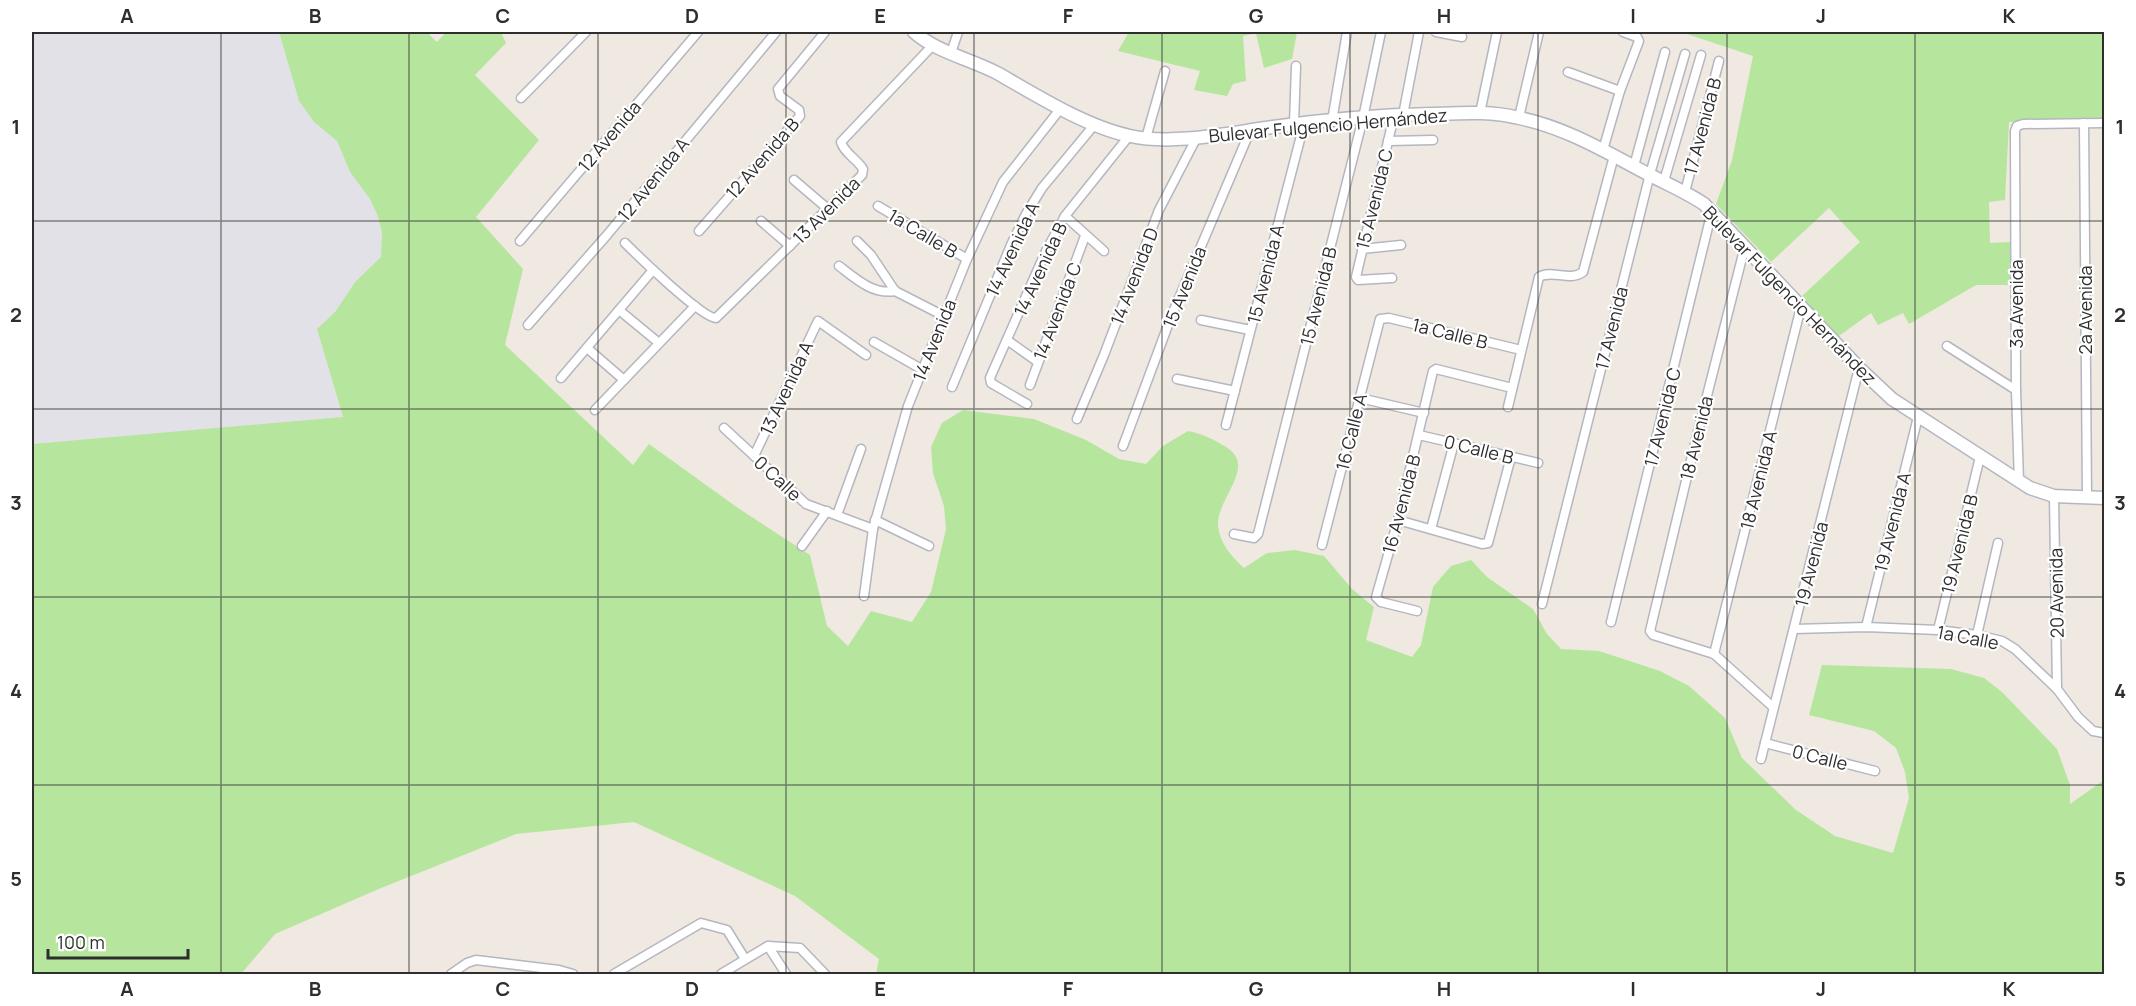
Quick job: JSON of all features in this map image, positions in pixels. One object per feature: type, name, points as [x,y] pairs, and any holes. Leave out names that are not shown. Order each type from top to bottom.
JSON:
[{"type":"street","points":[[521,98],[586,32]]},
{"type":"street","name":"12 Avenida","points":[[520,241],[698,32]]},
{"type":"street","name":"12 Avenida A","points":[[528,325],[607,235],[776,32]]},
{"type":"street","name":"12 Avenida B","points":[[699,231],[800,116],[799,110],[780,96],[778,89],[825,32]]},
{"type":"street","name":"Bulevar Fulgencio Hernández","points":[[914,32],[933,45],[987,68],[1061,108],[1095,124],[1129,136],[1197,137],[1363,118],[1480,113],[1519,117],[1559,131],[1664,181],[1685,192],[1712,211],[1859,369],[1892,399],[1918,417],[2019,483],[2040,493],[2055,496],[2104,498]]},
{"type":"street","points":[[951,53],[958,32]]},
{"type":"street","points":[[1332,121],[1347,32]]},
{"type":"street","name":"15 Avenida B","points":[[1234,534],[1254,538],[1258,534],[1363,118],[1381,32]]},
{"type":"street","name":"15 Avenida C","points":[[1392,278],[1358,280],[1356,277],[1388,141],[1398,116],[1419,32]]},
{"type":"street","points":[[1442,32],[1462,37]]},
{"type":"street","points":[[1480,113],[1497,32]]},
{"type":"street","points":[[1519,117],[1539,32]]},
{"type":"street","points":[[1508,407],[1539,277],[1545,274],[1577,276],[1583,272],[1620,91],[1639,41],[1637,37],[1623,32]]},
{"type":"street","name":"13 Avenida","points":[[694,306],[711,318],[716,318],[862,175],[863,169],[842,147],[843,138],[933,45]]},
{"type":"street","points":[[1634,166],[1665,52]]},
{"type":"street","name":"17 Avenida","points":[[1542,604],[1650,174],[1685,54]]},
{"type":"street","points":[[1664,181],[1701,55]]},
{"type":"street","name":"17 Avenida B","points":[[1685,192],[1719,61]]},
{"type":"street","points":[[1296,66],[1299,124]]},
{"type":"street","points":[[1146,138],[1165,71]]},
{"type":"street","points":[[1568,72],[1620,91]]},
{"type":"street","name":"14 Avenida","points":[[864,596],[875,519],[908,406],[967,259],[1003,182],[1061,108]]},
{"type":"street","points":[[2084,123],[2104,123]]},
{"type":"street","name":"3a Avenida","points":[[2019,483],[2016,390],[2015,131],[2017,126],[2023,124],[2084,123]]},
{"type":"street","name":"2a Avenida","points":[[2084,123],[2087,498]]},
{"type":"street","name":"14 Avenida A","points":[[952,387],[1011,244],[1026,214],[1042,188],[1095,124]]},
{"type":"street","name":"15 Avenida A","points":[[1226,426],[1299,124]]},
{"type":"street","name":"15 Avenida","points":[[1124,446],[1171,317],[1250,130]]},
{"type":"street","name":"14 Avenida B","points":[[1027,404],[991,383],[990,378],[1046,251],[1065,216],[1129,136]]},
{"type":"street","name":"14 Avenida D","points":[[1077,419],[1159,210],[1197,137]]},
{"type":"street","points":[[1388,141],[1433,140]]},
{"type":"street","points":[[794,180],[828,209]]},
{"type":"street","name":"1a Calle B","points":[[878,206],[967,259]]},
{"type":"street","name":"17 Avenida C","points":[[1611,622],[1712,211]]},
{"type":"street","points":[[1065,216],[1104,251]]},
{"type":"street","points":[[761,220],[790,246]]},
{"type":"street","name":"14 Avenida C","points":[[1030,385],[1085,236]]},
{"type":"street","points":[[857,241],[871,255],[895,291],[944,316]]},
{"type":"street","points":[[595,410],[694,306],[625,243]]},
{"type":"street","points":[[1362,249],[1401,245]]},
{"type":"street","name":"18 Avenida","points":[[1714,654],[1653,635],[1650,631],[1745,246]]},
{"type":"street","points":[[839,266],[879,292],[895,291]]},
{"type":"street","points":[[561,378],[653,270]]},
{"type":"street","name":"18 Avenida A","points":[[1714,654],[1801,307]]},
{"type":"street","points":[[620,310],[659,343]]},
{"type":"street","name":"1a Calle B","points":[[1380,319],[1389,318],[1521,350]]},
{"type":"street","name":"16 Calle A","points":[[1322,545],[1380,319]]},
{"type":"street","points":[[1201,320],[1250,330]]},
{"type":"street","name":"13 Avenida A","points":[[754,456],[818,321],[867,354]]},
{"type":"street","points":[[1007,340],[1038,362]]},
{"type":"street","points":[[874,342],[923,370]]},
{"type":"street","points":[[1947,346],[2016,390]]},
{"type":"street","points":[[587,348],[624,380]]},
{"type":"street","name":"16 Avenida B","points":[[1417,611],[1381,602],[1376,597],[1398,520],[1433,371],[1436,369],[1512,388]]},
{"type":"street","name":"19 Avenida","points":[[1761,759],[1859,369]]},
{"type":"street","points":[[1177,378],[1235,391]]},
{"type":"street","points":[[1360,398],[1424,413]]},
{"type":"street","name":"19 Avenida A","points":[[1866,627],[1918,417]]},
{"type":"street","name":"0 Calle","points":[[724,428],[806,504],[873,529]]},
{"type":"street","name":"0 Calle B","points":[[1419,435],[1538,463]]},
{"type":"street","points":[[1431,529],[1454,443]]},
{"type":"street","points":[[837,515],[861,449]]},
{"type":"street","points":[[1398,520],[1482,544],[1489,542],[1511,457]]},
{"type":"street","name":"19 Avenida B","points":[[1938,630],[1980,458]]},
{"type":"street","name":"20 Avenida","points":[[2055,496],[2057,689]]},
{"type":"street","points":[[802,546],[827,511]]},
{"type":"street","points":[[875,519],[929,546]]},
{"type":"street","points":[[1977,635],[1998,543]]},
{"type":"street","name":"1a Calle","points":[[1794,629],[1866,627],[1938,630],[1977,635],[2008,645],[2057,689],[2078,717],[2093,731],[2104,733]]},
{"type":"street","points":[[1714,654],[1773,707]]},
{"type":"street","name":"0 Calle","points":[[1765,743],[1875,771]]},
{"type":"street","points":[[614,975],[701,923],[727,930],[745,959]]},
{"type":"street","points":[[768,946],[786,975]]},
{"type":"street","points":[[721,975],[768,946],[800,948],[825,975]]},
{"type":"street","points":[[450,975],[476,960],[559,970],[573,975]]},
{"type":"shaded area","points":[[32,32],[279,32],[299,101],[314,122],[337,141],[350,172],[370,199],[382,232],[381,257],[355,282],[335,312],[317,329],[343,418],[32,444]]},
{"type":"green space","points":[[279,32],[427,32],[437,42],[446,32],[501,32],[506,43],[475,75],[539,140],[476,217],[523,269],[505,345],[633,465],[649,444],[738,508],[810,555],[827,626],[848,646],[871,611],[912,622],[931,592],[946,529],[944,506],[933,473],[931,447],[942,423],[963,410],[1034,419],[1086,440],[1119,459],[1146,464],[1163,446],[1188,431],[1193,432],[1217,442],[1235,455],[1238,464],[1237,473],[1219,515],[1218,526],[1224,544],[1244,568],[1267,553],[1295,550],[1324,556],[1352,589],[1374,607],[1366,640],[1412,657],[1421,645],[1433,587],[1451,566],[1471,560],[1487,577],[1533,609],[1547,634],[1561,649],[1599,651],[1660,671],[1689,686],[1725,718],[1742,758],[1796,810],[1835,836],[1893,853],[1909,798],[1905,772],[1896,748],[1874,731],[1809,715],[1822,665],[1951,669],[1984,678],[2002,692],[2057,749],[2070,785],[2070,804],[2104,780],[2104,974],[876,974],[879,959],[795,896],[634,822],[516,834],[381,888],[275,934],[241,974],[32,974],[32,444],[343,417],[317,329],[335,312],[355,282],[381,257],[382,232],[370,199],[350,172],[337,141],[314,122],[299,101]]},
{"type":"green space","points":[[1129,32],[1297,32],[1292,59],[1264,68],[1256,33],[1243,36],[1246,81],[1233,84],[1227,96],[1194,90],[1200,71],[1118,51]]},
{"type":"green space","points":[[1681,32],[2104,32],[2104,119],[2009,122],[2005,200],[1989,202],[1990,243],[2010,242],[2010,285],[1976,285],[1909,324],[1903,313],[1878,325],[1871,313],[1836,338],[1800,298],[1860,242],[1829,208],[1771,262],[1716,204],[1732,160],[1753,56]]}]
